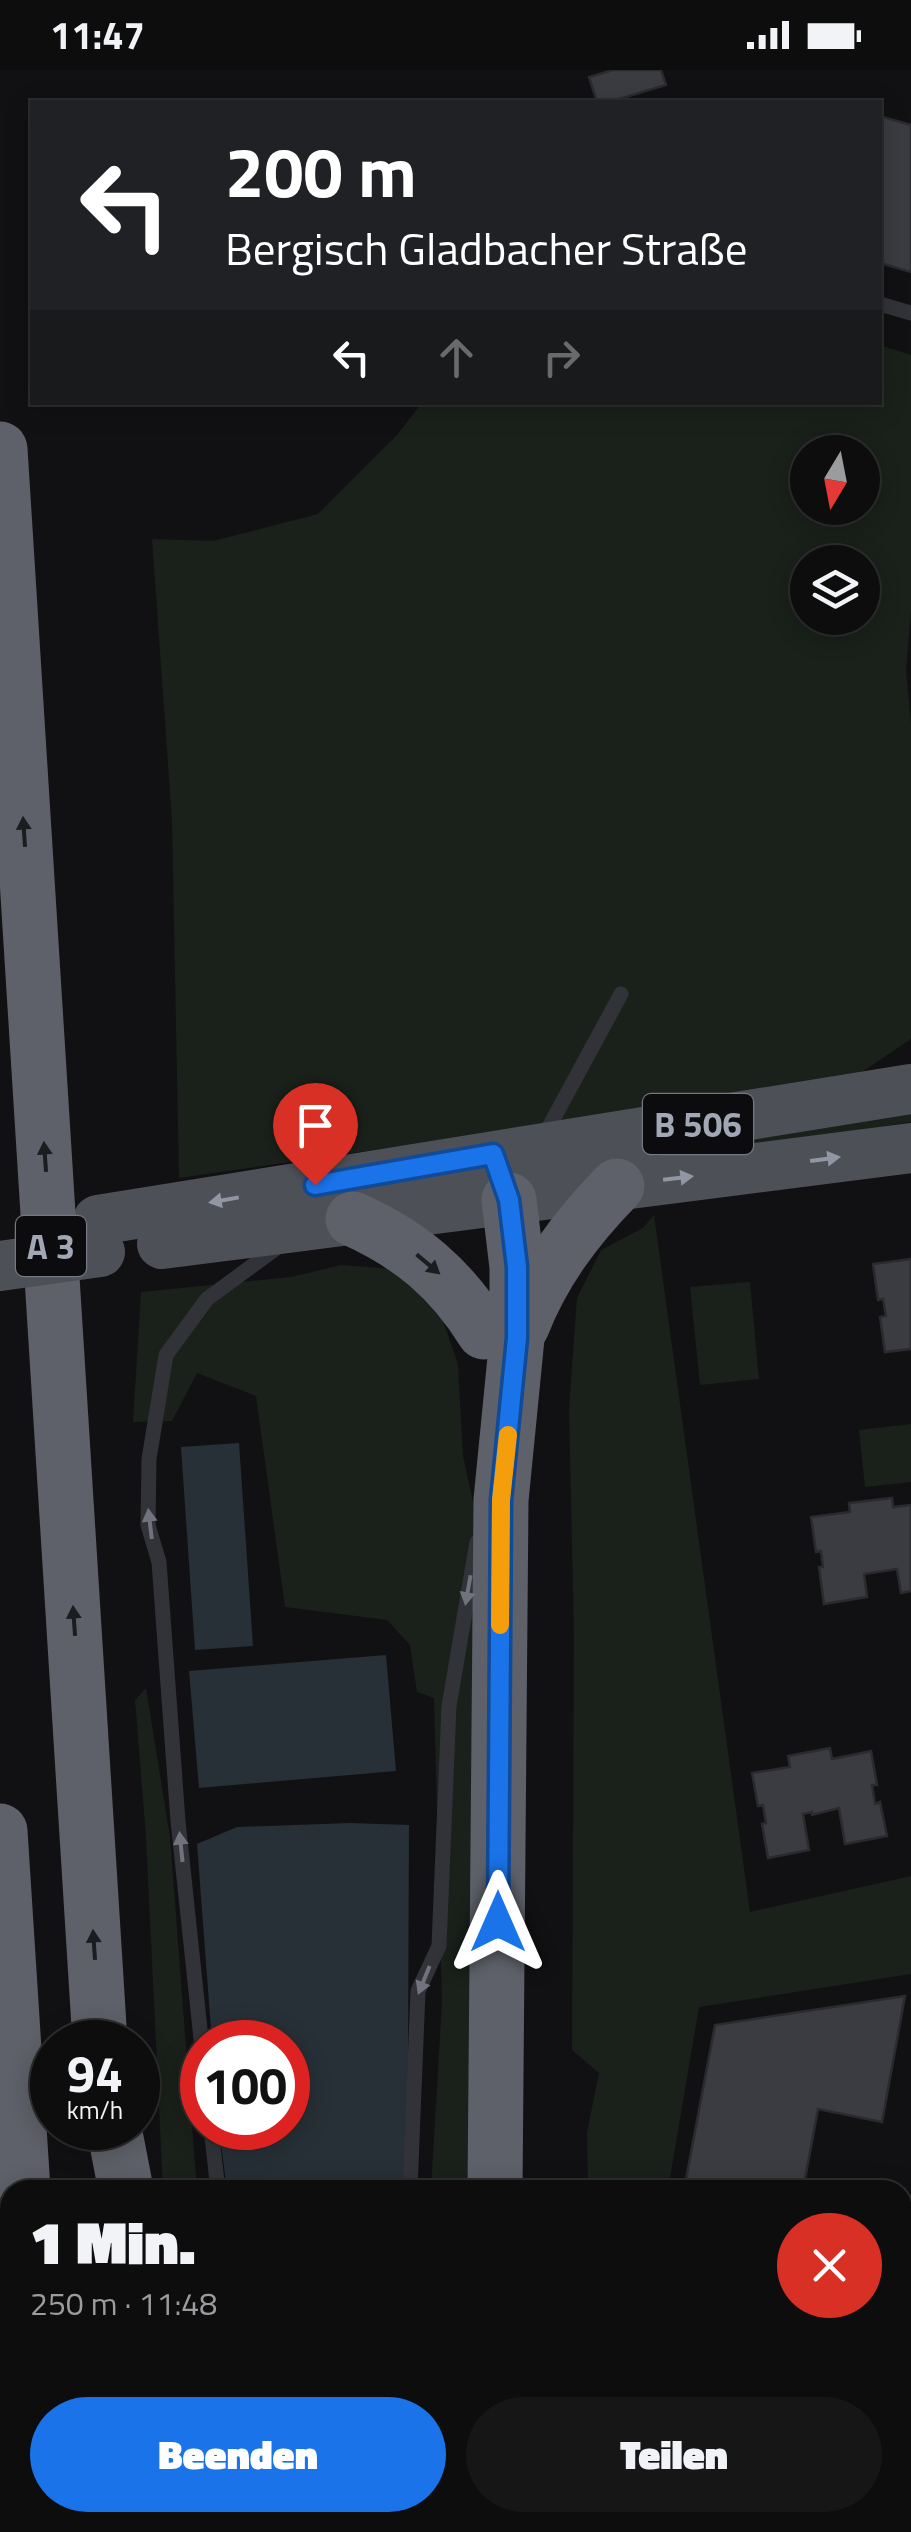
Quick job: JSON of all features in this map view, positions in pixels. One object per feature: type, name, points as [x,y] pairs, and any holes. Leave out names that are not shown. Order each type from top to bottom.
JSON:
[{"type":"highway","name":"A 3","points":[[0,450],[99,2020]]},
{"type":"highway","points":[[496,2180],[501,1335],[517,1267],[505,1176]]},
{"type":"highway","points":[[501,1335],[537,1291],[564,1247],[617,1186]]},
{"type":"highway","points":[[330,1222],[388,1236],[421,1257],[501,1335]]},
{"type":"highway","points":[[0,1831],[22,2180]]},
{"type":"highway","points":[[107,2150],[109,2180]]},
{"type":"highway","points":[[118,2150],[124,2180]]},
{"type":"main road","name":"B 506","points":[[0,1234],[99,1236],[330,1222],[505,1176],[911,1089]]},
{"type":"main road","name":"B 506","points":[[0,1266],[99,1236],[505,1176],[617,1186],[911,1148]]},
{"type":"lane","points":[[882,305],[911,314]]},
{"type":"lane","points":[[505,1176],[567,1098],[620,994]]},
{"type":"lane","points":[[199,2020],[178,1821],[158,1562],[148,1525],[149,1458],[166,1355],[207,1299],[330,1222]]},
{"type":"lane","points":[[410,2180],[418,1991],[439,1946],[449,1706],[476,1545],[501,1500]]},
{"type":"lane","points":[[213,2150],[217,2180]]},
{"type":"shaded area","points":[[882,346],[911,355],[911,611],[906,671],[911,723],[911,1039],[856,1076],[179,1178],[172,821],[152,539],[213,541],[318,514],[397,435],[420,405],[882,405]]},
{"type":"shaded area","points":[[911,1109],[911,1122],[758,1145],[550,1168]]},
{"type":"shaded area","points":[[654,1215],[750,1912],[911,1876],[911,1974],[699,2007],[670,2180],[588,2180],[587,2132],[599,2073],[572,2050],[574,1634],[569,1408],[577,1298],[601,1250],[643,1228]]},
{"type":"shaded area","points":[[341,1265],[393,1269],[436,1301],[458,1364],[463,1456],[488,1570],[479,2180],[432,2180],[442,2002],[434,1698],[417,1692],[410,1645],[387,1620],[285,1607],[256,1396],[197,1373],[172,1421],[133,1422],[141,1292],[291,1277]]},
{"type":"shaded area","points":[[750,1282],[759,1379],[700,1385],[690,1287]]},
{"type":"shaded area","points":[[911,1424],[911,1482],[865,1487],[859,1430]]},
{"type":"shaded area","points":[[239,1443],[253,1646],[195,1650],[181,1447]]},
{"type":"shaded area","points":[[386,1655],[396,1771],[199,1788],[189,1671]]},
{"type":"shaded area","points":[[146,1688],[170,1837],[184,2020],[180,2020],[180,2150],[194,2150],[196,2180],[163,2180],[160,2020],[155,2020],[135,1700]]},
{"type":"shaded area","points":[[409,1825],[403,2180],[226,2180],[222,2150],[310,2150],[310,2020],[210,2020],[197,1844],[237,1827]]},
{"type":"building","points":[[613,70],[661,70],[666,85],[616,100],[596,100],[589,77]]},
{"type":"building","points":[[882,117],[911,125],[911,272],[882,264]]},
{"type":"building","points":[[911,1259],[911,1349],[885,1352],[880,1317],[886,1316],[883,1299],[878,1300],[873,1264]]},
{"type":"building","points":[[892,1498],[893,1507],[911,1505],[911,1591],[901,1593],[897,1569],[864,1574],[867,1597],[824,1604],[821,1551],[816,1552],[811,1517],[850,1512],[849,1503]]},
{"type":"building","points":[[830,1748],[832,1759],[871,1751],[877,1785],[872,1785],[875,1804],[880,1802],[887,1836],[845,1844],[839,1808],[812,1812],[803,1814],[809,1850],[768,1858],[763,1805],[758,1806],[752,1773],[790,1767],[788,1756]]},
{"type":"building","points":[[905,1996],[882,2122],[818,2109],[805,2180],[686,2180],[715,2025]]},
{"type":"slow traffic","points":[[500,1625],[501,1500],[508,1435]]},
{"type":"route","points":[[315,1185],[493,1154],[509,1200],[517,1267],[517,1338],[501,1500],[498,1922]]}]
